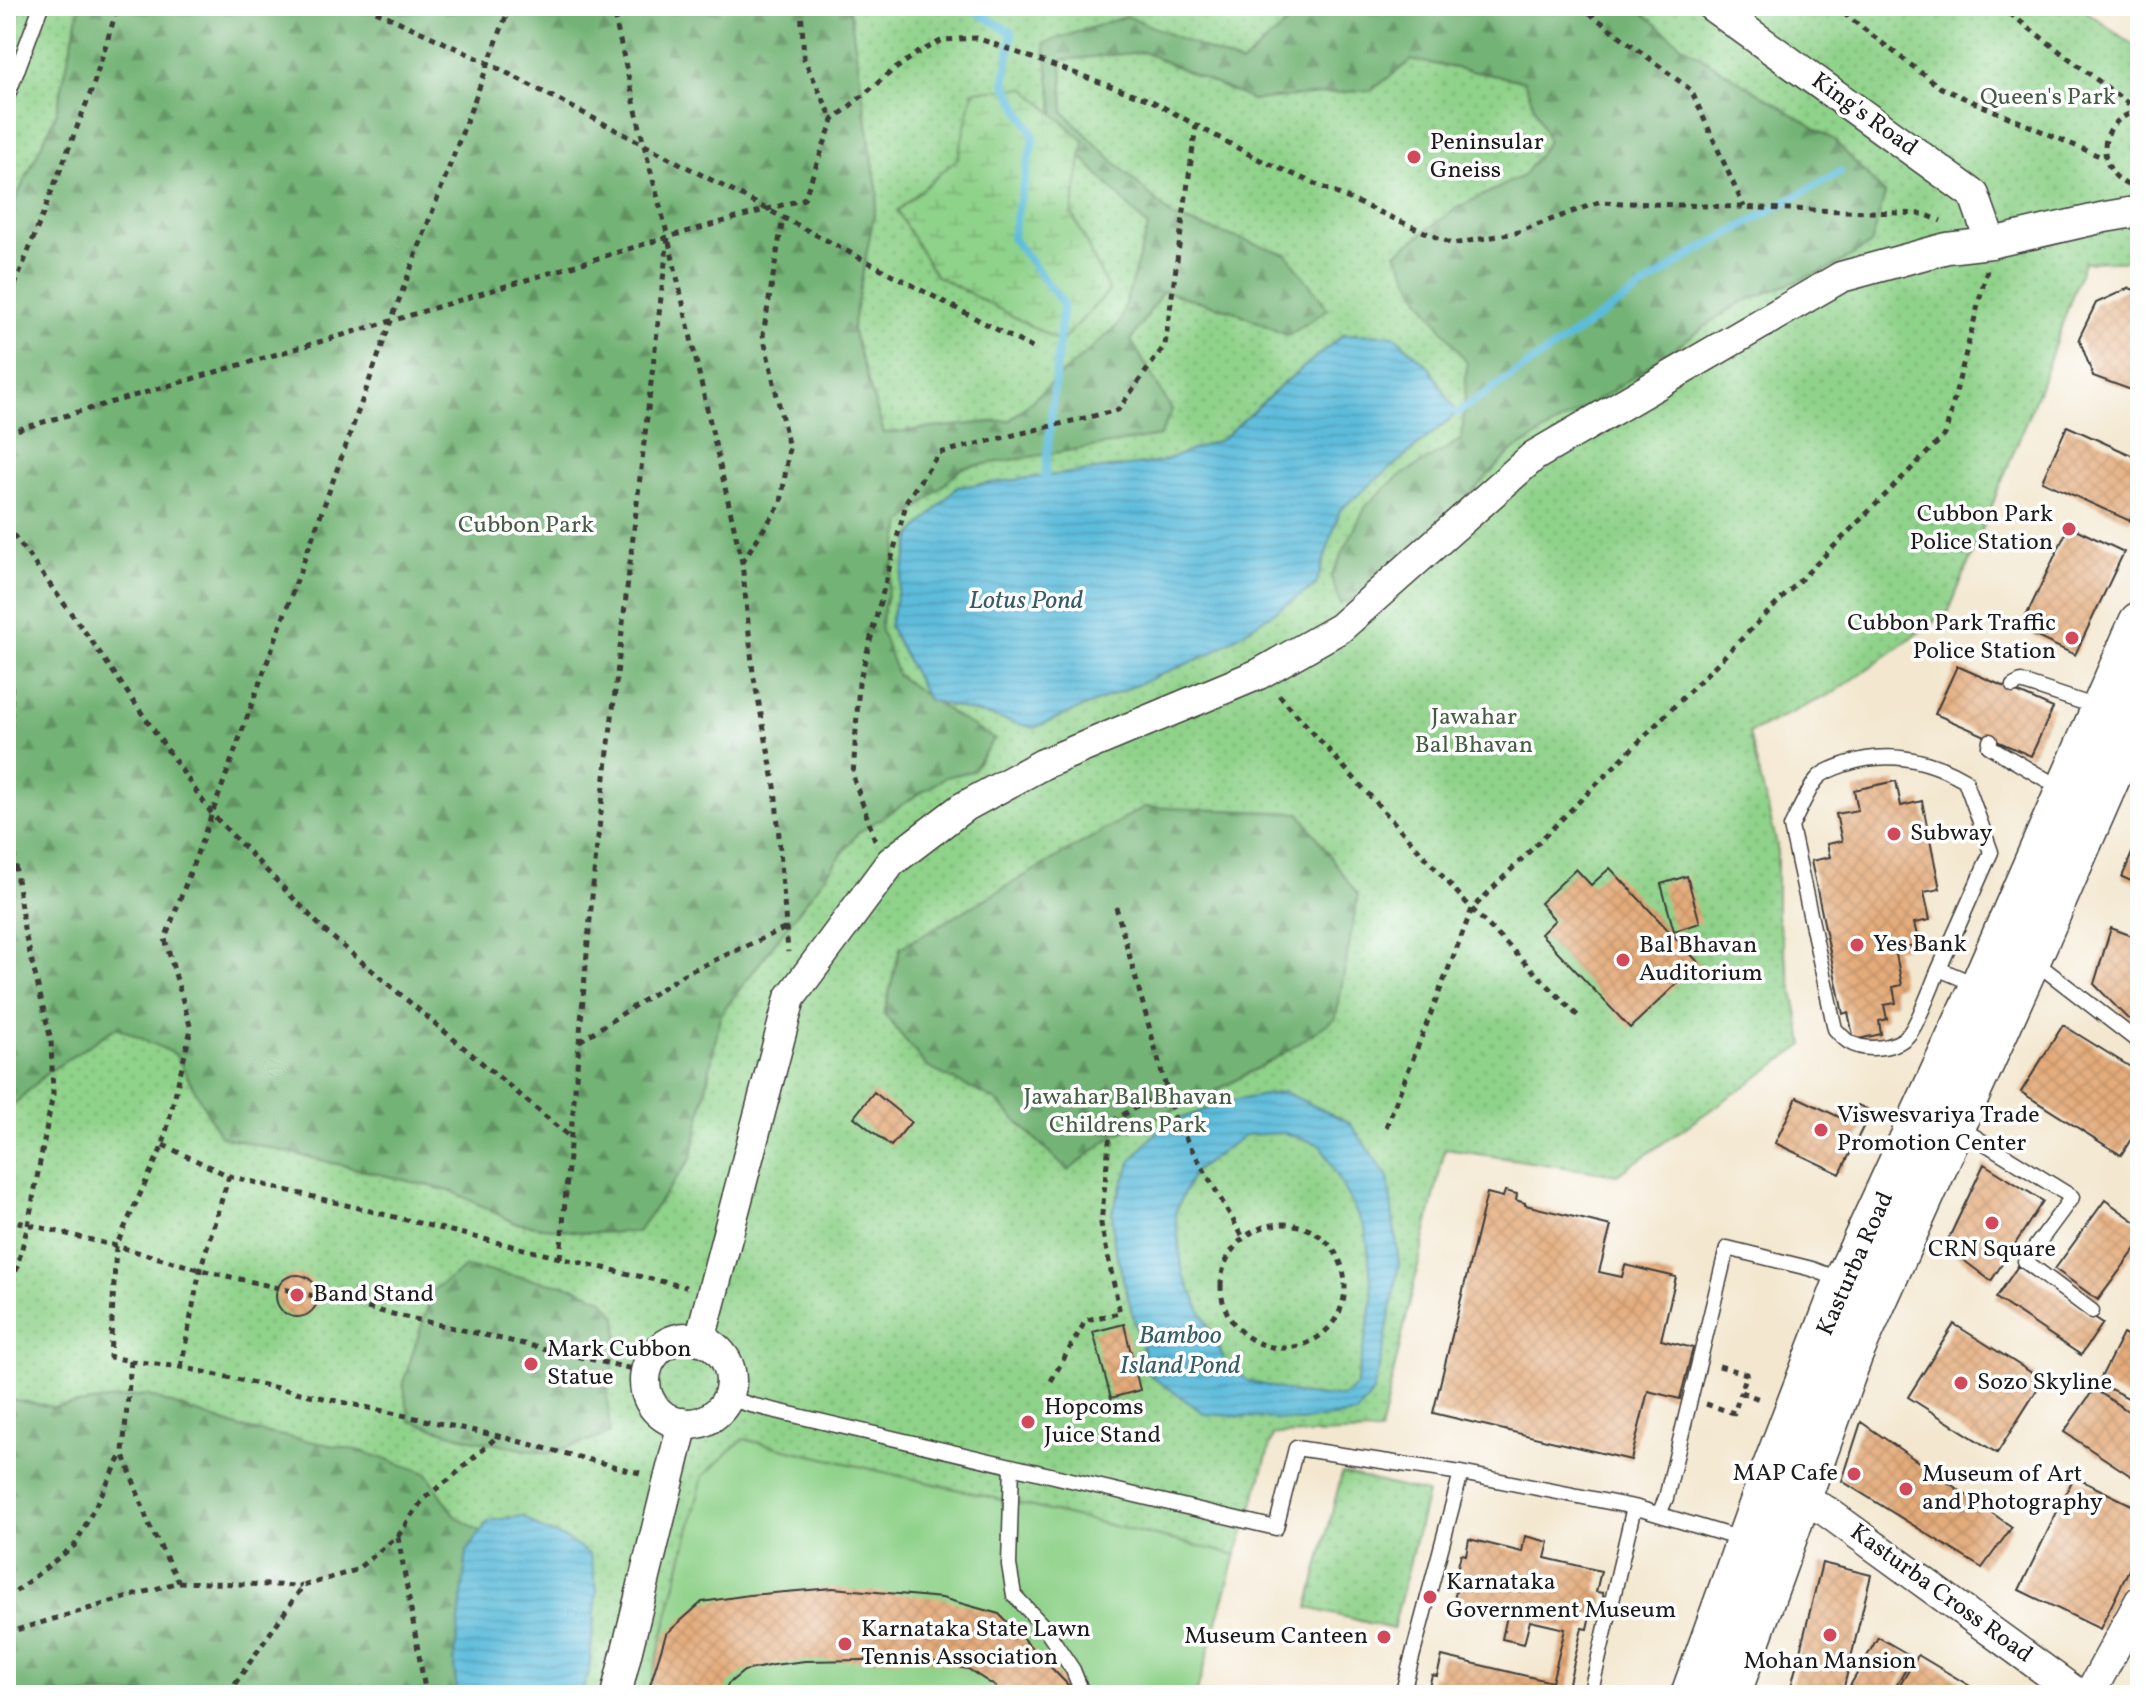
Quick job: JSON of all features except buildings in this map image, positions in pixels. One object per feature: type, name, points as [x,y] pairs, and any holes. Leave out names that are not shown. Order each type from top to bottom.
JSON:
[{"type":"main road","name":"Kasturba Road","points":[[1729,1695],[1857,1341],[2030,958],[2121,707],[2140,623]]},
{"type":"main road","name":"Kasturba Road","points":[[1692,1695],[1845,1282],[2069,789],[2121,707]]},
{"type":"street","name":"King's Road","points":[[1712,6],[1974,195],[1991,243]]},
{"type":"street","points":[[700,1340],[790,998],[891,862],[962,808],[1043,764],[1259,674],[1340,628],[1534,456],[1841,277],[1947,248],[1991,243],[2105,217],[2136,199]]},
{"type":"street","points":[[683,1339],[700,1340],[715,1348],[726,1361],[731,1376],[728,1398],[708,1419],[692,1424],[675,1423],[660,1415],[650,1402],[645,1386],[646,1372],[654,1354],[667,1344],[683,1339]]},
{"type":"street","points":[[616,1695],[683,1423]]},
{"type":"street","name":"Kasturba Cross Road","points":[[1799,1498],[1826,1511],[2079,1695]]},
{"type":"street","points":[[2089,1695],[2140,1601]]},
{"type":"lane","points":[[6,100],[41,6]]},
{"type":"lane","points":[[2013,686],[2021,682],[2121,707]]},
{"type":"lane","points":[[1990,741],[1989,746],[2045,779],[2069,789]]},
{"type":"lane","points":[[1881,756],[1925,761],[1965,780],[1991,852],[1939,969],[1910,1033],[1901,1041],[1864,1048],[1848,1042],[1835,1029],[1791,827],[1817,778],[1837,767],[1881,756]]},
{"type":"lane","points":[[2030,958],[2140,1043]]},
{"type":"lane","points":[[1939,969],[1981,987]]},
{"type":"lane","points":[[1956,1124],[2072,1197],[2025,1261],[2092,1311]]},
{"type":"lane","points":[[1659,1514],[1666,1498],[1727,1248],[1812,1269],[1845,1282]]},
{"type":"lane","points":[[728,1398],[1276,1528],[1296,1448],[1461,1473],[1634,1507],[1748,1541]]},
{"type":"lane","points":[[1012,1466],[1009,1565],[1014,1595],[1044,1627],[1073,1670],[1083,1695]]},
{"type":"lane","points":[[1402,1695],[1461,1473]]},
{"type":"lane","points":[[1590,1695],[1634,1507]]},
{"type":"path","points":[[6,308],[92,89],[118,6]]},
{"type":"path","points":[[365,6],[488,63],[1036,350]]},
{"type":"path","points":[[510,6],[165,939],[191,1029],[163,1145],[116,1246],[110,1357],[181,1367],[498,1436],[640,1473]]},
{"type":"path","points":[[612,6],[742,562],[753,673],[775,786],[790,998]]},
{"type":"path","points":[[801,6],[804,59],[833,120]]},
{"type":"path","points":[[1580,6],[1691,90],[1744,207]]},
{"type":"path","points":[[1834,6],[1941,88],[2104,158]]},
{"type":"path","points":[[2000,6],[2139,111]]},
{"type":"path","points":[[6,433],[804,199],[833,120],[891,72],[943,40],[977,38],[1152,101],[1256,158],[1452,244],[1515,233],[1599,202],[1924,214],[1991,243],[1988,269],[1945,435],[1472,909],[1386,1127]]},
{"type":"path","points":[[2136,199],[2111,173],[2104,158],[2105,142],[2111,127],[2122,117],[2139,111]]},
{"type":"path","points":[[891,862],[879,853],[853,776],[859,683],[907,500],[939,453],[1118,410],[1165,345],[1196,126]]},
{"type":"path","points":[[742,562],[781,503],[789,448],[763,335],[783,218]]},
{"type":"path","points":[[560,1258],[595,863],[668,237]]},
{"type":"path","points":[[6,525],[212,814],[325,931],[571,1138]]},
{"type":"path","points":[[6,639],[12,654],[9,822],[24,929],[51,1040],[53,1094],[28,1225],[6,1309]]},
{"type":"path","points":[[1259,674],[1472,909],[1578,1016]]},
{"type":"path","points":[[1116,907],[1175,1120],[1244,1239]]},
{"type":"path","points":[[579,1042],[684,974],[786,928]]},
{"type":"path","points":[[1051,1381],[1086,1320],[1120,1313],[1101,1224],[1111,1122],[1166,1090]]},
{"type":"path","points":[[163,1145],[229,1176],[560,1258],[696,1288]]},
{"type":"path","points":[[181,1367],[200,1270],[229,1176]]},
{"type":"path","points":[[6,1219],[200,1270],[646,1372]]},
{"type":"path","points":[[1284,1224],[1317,1234],[1329,1245],[1344,1274],[1345,1291],[1342,1306],[1326,1331],[1299,1346],[1269,1347],[1241,1332],[1230,1320],[1221,1288],[1223,1271],[1229,1256],[1244,1239],[1268,1226],[1284,1224]]},
{"type":"path","points":[[1690,1399],[1734,1413],[1747,1374],[1700,1360]]},
{"type":"path","points":[[6,1599],[75,1545],[123,1452],[131,1361]]},
{"type":"path","points":[[1741,1392],[1762,1400]]},
{"type":"path","points":[[6,1633],[179,1582],[303,1586],[356,1570],[398,1536],[424,1498],[498,1436]]},
{"type":"path","points":[[123,1452],[149,1525],[179,1582]]},
{"type":"path","points":[[398,1536],[426,1695]]},
{"type":"path","points":[[231,1695],[234,1685],[303,1586]]},
{"type":"green space","name":"Cubbon Park","points":[[21,6],[2079,6],[2140,50],[2140,260],[2084,262],[2040,387],[1949,611],[1835,692],[1749,733],[1777,845],[1777,916],[1804,1045],[1617,1175],[1445,1149],[1380,1432],[1273,1435],[1236,1555],[743,1439],[703,1476],[648,1695],[6,1695],[6,47]]},
{"type":"green space","points":[[80,6],[849,6],[878,194],[852,329],[884,433],[1010,420],[1119,324],[1148,227],[1057,131],[1044,43],[1127,16],[1241,64],[1289,22],[1275,6],[1635,6],[1680,44],[1834,140],[1885,194],[1871,244],[1833,267],[1738,304],[1614,390],[1511,452],[1362,596],[1340,604],[1331,576],[1366,506],[1395,479],[1462,439],[1467,363],[1420,298],[1396,253],[1458,207],[1523,176],[1548,141],[1524,81],[1412,60],[1372,90],[1252,100],[1143,52],[1062,60],[1064,112],[1173,217],[1287,254],[1328,309],[1288,336],[1236,312],[1163,291],[1131,340],[1172,410],[1160,436],[962,468],[902,523],[880,628],[898,676],[994,739],[972,771],[946,777],[858,833],[721,1014],[692,1157],[637,1232],[586,1233],[515,1223],[454,1192],[220,1136],[175,1054],[117,1027],[47,1073],[6,1112],[6,228],[13,205],[56,114]]},
{"type":"green space","points":[[1025,88],[1084,141],[1072,213],[1109,291],[1061,342],[935,275],[897,211],[958,158],[973,91]]},
{"type":"green space","name":"Jawahar Bal Bhavan Childrens Park","points":[[1144,807],[1300,813],[1358,896],[1336,1018],[1281,1055],[1205,1097],[1114,1135],[1068,1171],[995,1100],[927,1067],[884,1014],[900,948]]},
{"type":"green space","points":[[466,1267],[574,1287],[602,1299],[617,1316],[618,1346],[607,1395],[610,1434],[547,1454],[466,1438],[410,1421],[403,1383],[433,1290]]},
{"type":"green space","points":[[146,1395],[241,1428],[361,1451],[427,1473],[455,1516],[531,1562],[565,1695],[6,1695],[6,1398],[53,1407]]},
{"type":"green space","points":[[743,1439],[1236,1555],[1196,1695],[648,1695],[703,1476]]},
{"type":"green space","points":[[1342,1473],[1427,1493],[1393,1629],[1308,1608]]},
{"type":"water","name":"Lotus Pond","points":[[1344,334],[1394,335],[1429,367],[1457,413],[1340,510],[1316,585],[1210,654],[1034,728],[928,700],[889,626],[912,535],[957,487],[1160,462],[1222,439]]},
{"type":"water","name":"Bamboo Island Pond","points":[[1284,1092],[1349,1122],[1388,1177],[1399,1264],[1373,1392],[1356,1414],[1300,1421],[1205,1414],[1151,1376],[1114,1244],[1112,1211],[1132,1160],[1162,1125],[1230,1101]],"holes":[[[1285,1133],[1321,1145],[1366,1231],[1373,1299],[1356,1386],[1342,1397],[1305,1395],[1248,1381],[1225,1361],[1183,1274],[1175,1213],[1193,1173],[1245,1135]]]},
{"type":"water","points":[[523,1516],[590,1555],[597,1590],[589,1672],[581,1695],[457,1695],[454,1665],[467,1551],[488,1521]]},
{"type":"waterway","points":[[979,6],[977,12],[1012,33],[1005,83],[1034,136],[1012,237],[1063,304],[1045,476]]},
{"type":"waterway","points":[[1457,413],[1692,254],[1840,172]]},
{"type":"place","name":"Peninsular Gneiss","points":[[1414,157]]},
{"type":"place","name":"Cubbon Park Police Station","points":[[2069,529]]},
{"type":"place","name":"Cubbon Park Traffic Police Station","points":[[2072,638]]},
{"type":"place","name":"Subway","points":[[1894,834]]},
{"type":"place","name":"Yes Bank","points":[[1857,945]]},
{"type":"place","name":"Bal Bhavan Auditorium","points":[[1623,960]]},
{"type":"place","name":"Viswesvariya Trade Promotion Center","points":[[1821,1130]]},
{"type":"place","name":"CRN Square","points":[[1992,1223]]},
{"type":"place","name":"Band Stand","points":[[297,1295]]},
{"type":"place","name":"Mark Cubbon Statue","points":[[531,1364]]},
{"type":"place","name":"Sozo Skyline","points":[[1961,1383]]},
{"type":"place","name":"Hopcoms Juice Stand","points":[[1028,1422]]},
{"type":"place","name":"MAP Cafe","points":[[1854,1474]]},
{"type":"place","name":"Museum of Art and Photography","points":[[1906,1489]]},
{"type":"place","name":"Karnataka Government Museum","points":[[1430,1597]]},
{"type":"place","name":"Mohan Mansion","points":[[1830,1635]]},
{"type":"place","name":"Museum Canteen","points":[[1384,1637]]},
{"type":"place","name":"Karnataka State Lawn Tennis Association","points":[[845,1644]]},
{"type":"park label","name":"Queen's Park","points":[[2048,98]]},
{"type":"park label","name":"Jawahar Bal Bhavan","points":[[1474,732]]}]
